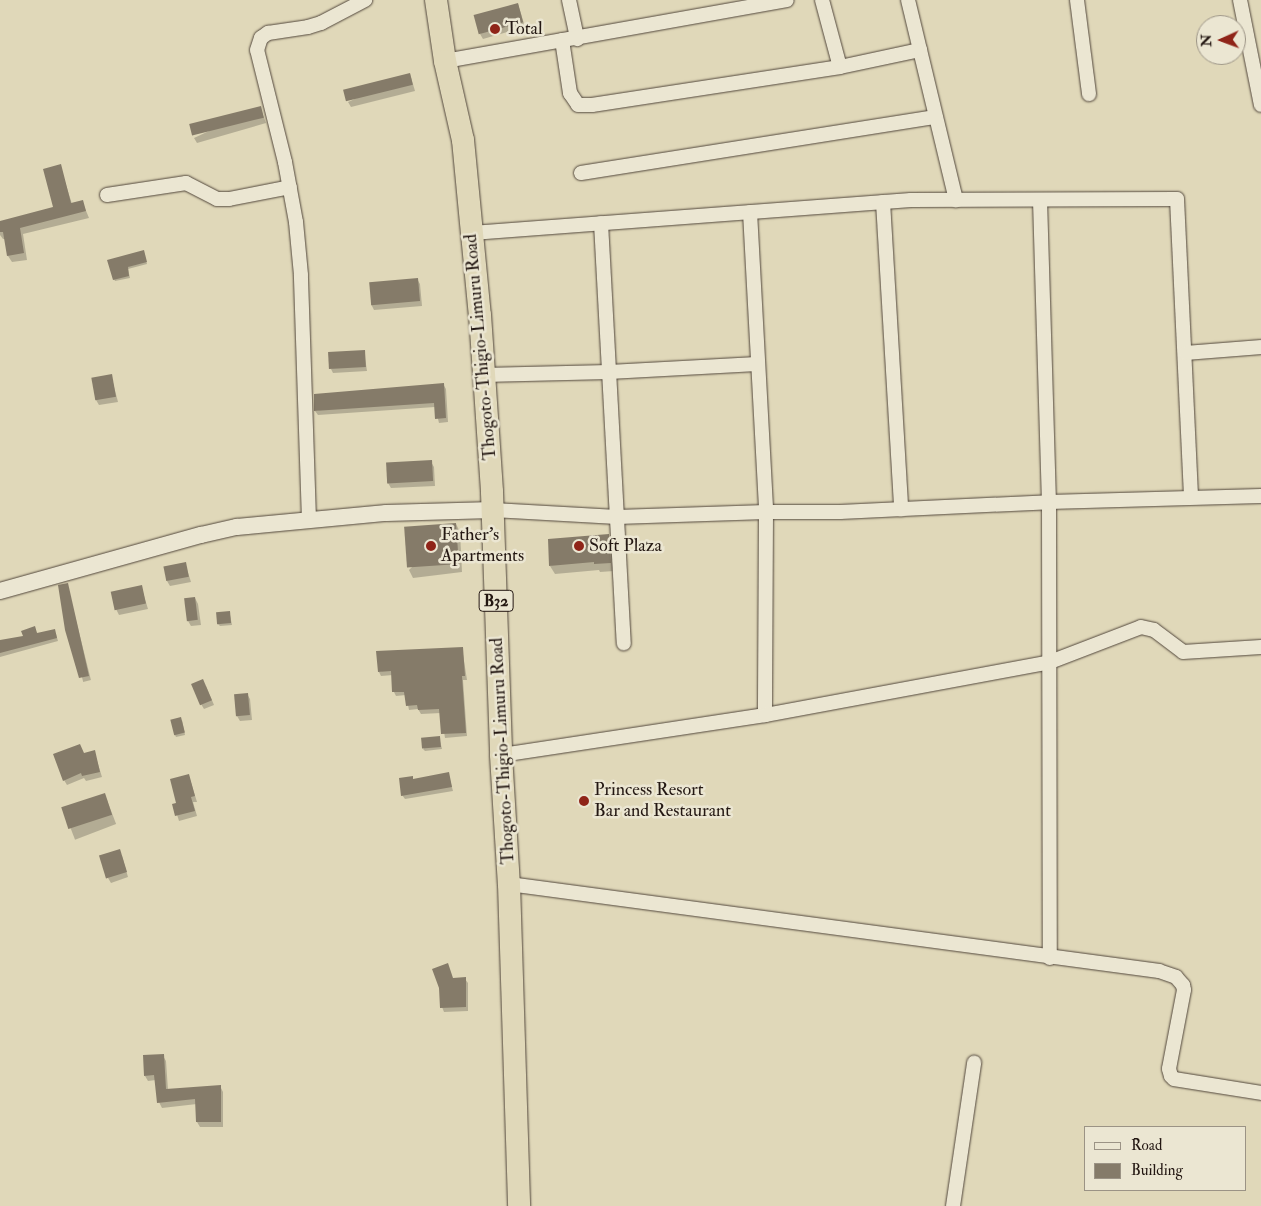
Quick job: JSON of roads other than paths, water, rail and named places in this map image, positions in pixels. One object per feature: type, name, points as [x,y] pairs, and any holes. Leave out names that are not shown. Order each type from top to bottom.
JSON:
[{"type":"highway","name":"Thogoto-Thigio-Limuru Road","points":[[436,0],[445,61],[463,140],[480,315],[493,510],[501,755],[509,884],[519,1206]]},
{"type":"street","points":[[309,520],[301,275],[290,187],[258,57],[259,43],[261,38],[268,33],[314,25],[365,0]]},
{"type":"street","points":[[569,0],[577,39]]},
{"type":"street","points":[[822,0],[840,67]]},
{"type":"street","points":[[908,0],[956,200]]},
{"type":"street","points":[[1076,0],[1089,94]]},
{"type":"street","points":[[1240,0],[1261,105]]},
{"type":"street","points":[[445,61],[577,39],[779,1]]},
{"type":"street","points":[[562,40],[570,93],[578,105],[592,105],[840,67],[920,50]]},
{"type":"street","points":[[581,173],[936,117]]},
{"type":"street","points":[[107,195],[186,183],[217,198],[229,199],[290,187]]},
{"type":"street","points":[[472,233],[883,202],[1178,199],[1191,497]]},
{"type":"street","points":[[1040,200],[1049,502],[1050,958]]},
{"type":"street","points":[[883,202],[902,509]]},
{"type":"street","points":[[750,212],[766,512],[765,715]]},
{"type":"street","points":[[601,224],[624,643]]},
{"type":"street","points":[[1186,353],[1261,347]]},
{"type":"street","points":[[483,375],[609,372],[757,364]]},
{"type":"street","points":[[0,591],[201,535],[237,527],[386,513],[493,510],[617,517],[1261,496]]},
{"type":"street","points":[[501,755],[765,715],[1050,662],[1141,627],[1154,630],[1183,652],[1261,647]]},
{"type":"street","points":[[509,884],[1050,958],[1159,971],[1176,978],[1184,990],[1170,1069],[1171,1076],[1174,1079],[1261,1093]]},
{"type":"street","points":[[953,1206],[974,1063]]},
{"type":"place","name":"Total","points":[[495,29]]},
{"type":"place","name":"Father's Apartments","points":[[431,546]]},
{"type":"place","name":"Soft Plaza","points":[[579,546]]},
{"type":"place","name":"Princess Resort Bar and Restaurant","points":[[584,801]]}]
